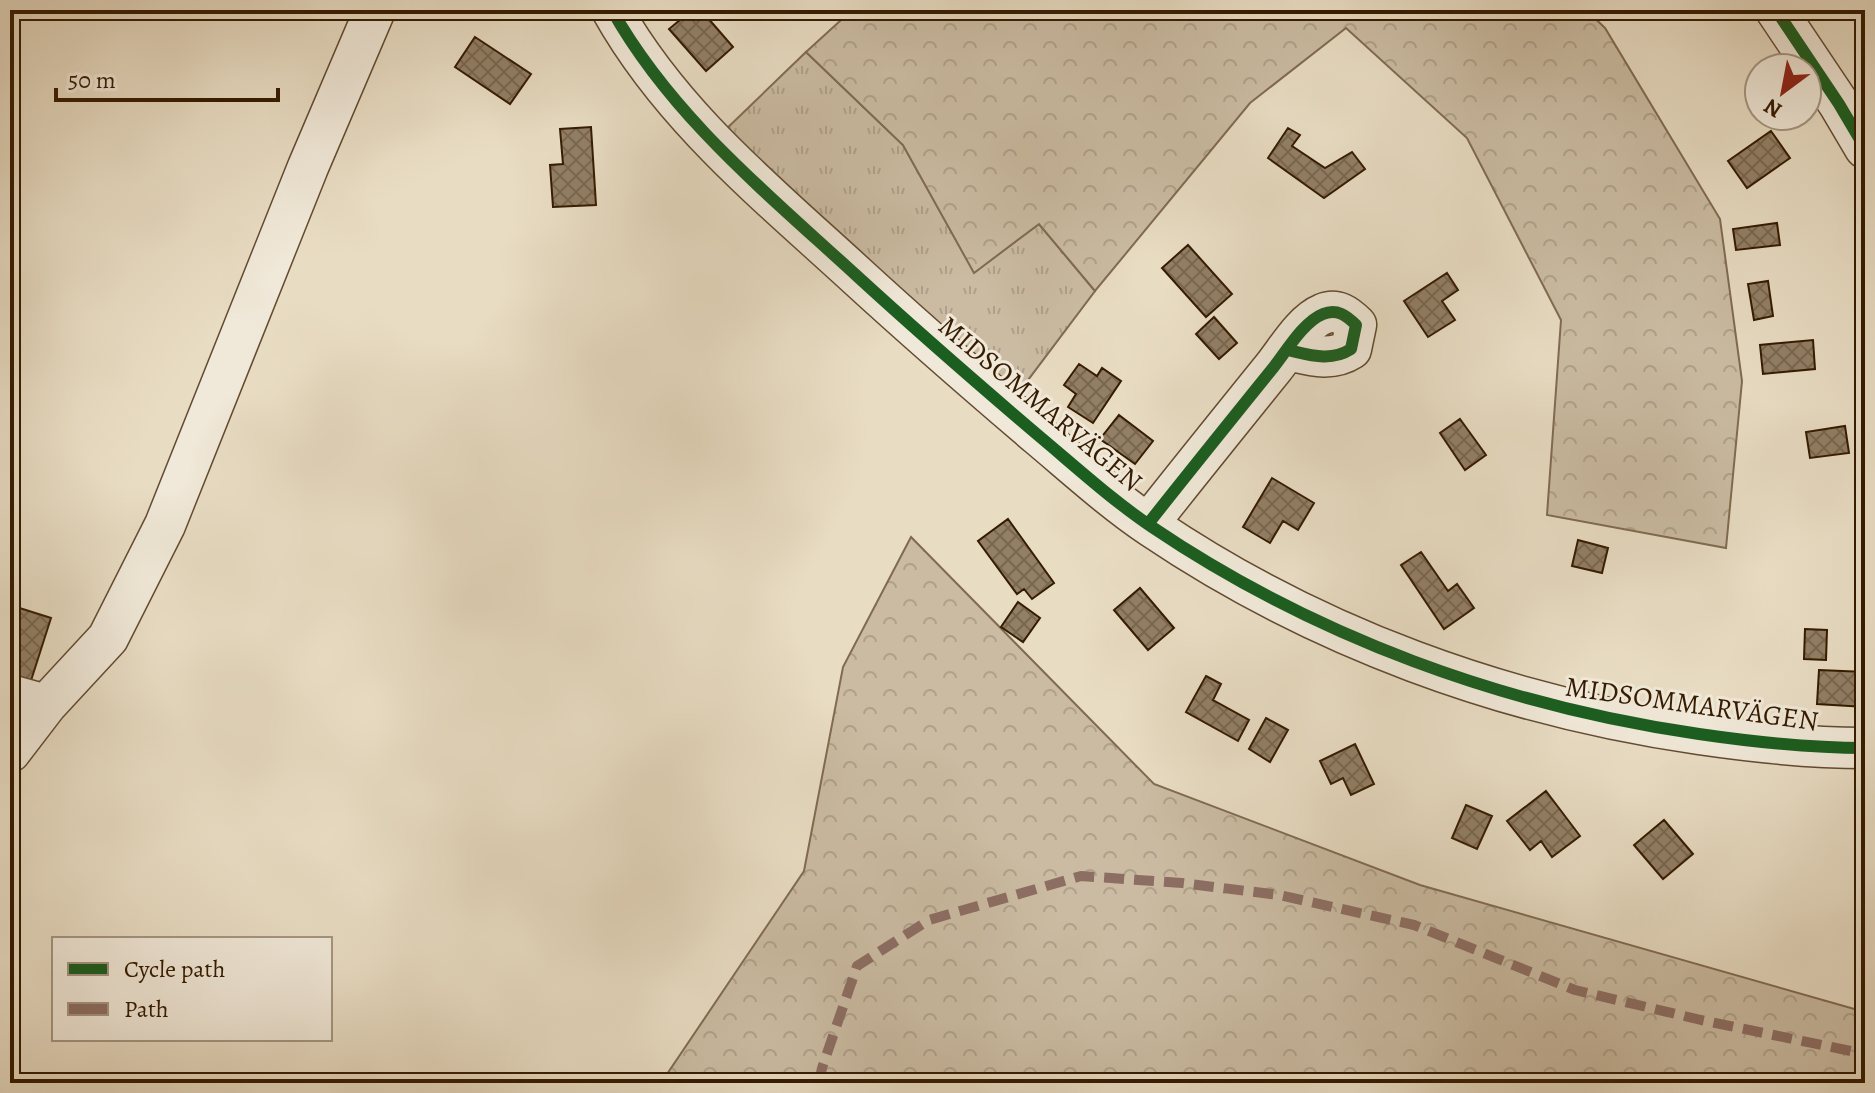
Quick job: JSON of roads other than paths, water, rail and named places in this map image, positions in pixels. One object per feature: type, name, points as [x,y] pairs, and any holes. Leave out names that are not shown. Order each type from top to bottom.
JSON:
[{"type":"street","name":"MIDSOMMARVÄGEN","points":[[612,10],[668,91],[719,149],[944,356],[1148,524],[1237,581],[1309,617],[1482,687],[1547,706],[1640,726],[1766,744],[1865,748]]},
{"type":"street","points":[[1776,10],[1865,148]]},
{"type":"street","points":[[10,752],[28,700],[108,638],[165,525],[302,181],[375,11]]},
{"type":"street","points":[[1148,524],[1288,350]]}]
